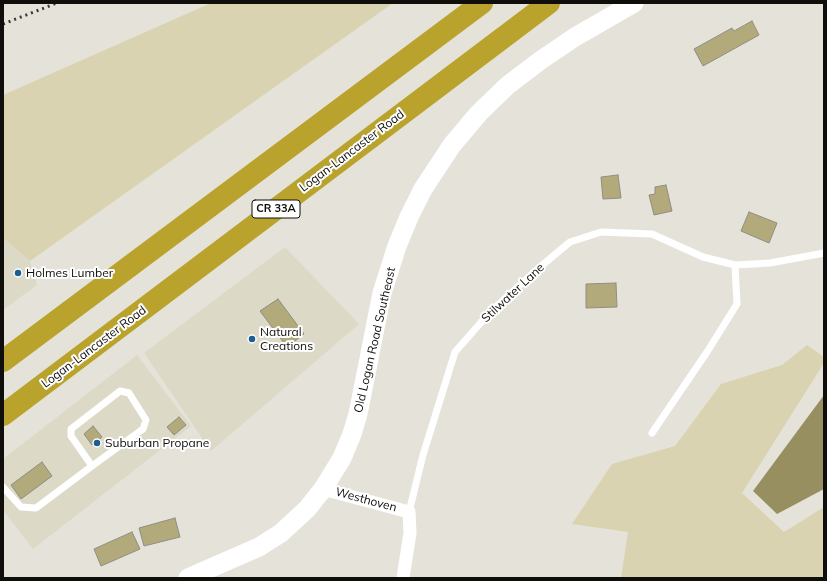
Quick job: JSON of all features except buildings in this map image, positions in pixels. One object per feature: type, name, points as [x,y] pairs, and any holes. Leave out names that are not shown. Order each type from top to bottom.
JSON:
[{"type":"highway","points":[[3,361],[482,3]]},
{"type":"highway","name":"Logan-Lancaster Road","points":[[3,415],[549,3]]},
{"type":"street","name":"Old Logan Road Southeast","points":[[189,578],[259,547],[281,533],[297,520],[307,509],[323,489],[342,458],[358,414],[382,293],[397,246],[409,217],[440,162],[479,113],[508,85],[575,37],[634,3]]},
{"type":"street","name":"Westhoven","points":[[323,489],[409,512]]},
{"type":"street","points":[[403,578],[410,533],[409,512]]},
{"type":"lane","name":"Stilwater Lane","points":[[409,512],[423,455],[455,352],[491,310],[570,242],[601,232],[652,234],[703,257],[735,265],[770,263],[824,253]]},
{"type":"lane","points":[[652,433],[707,352],[737,304],[735,265]]},
{"type":"lane","points":[[3,487],[21,507],[36,508],[143,429],[146,420],[130,393],[120,391],[71,429],[70,436],[92,466]]},
{"type":"shaded area","points":[[211,3],[393,3],[30,261],[3,238],[3,95]]},
{"type":"shaded area","name":"Holmes Lumber","points":[[3,238],[30,261],[37,285],[3,310]]},
{"type":"shaded area","name":"Natural Creations","points":[[285,247],[359,324],[211,451],[144,353]]},
{"type":"shaded area","points":[[807,345],[824,357],[824,363],[742,493],[784,532],[824,507],[824,578],[621,578],[628,532],[572,524],[612,464],[675,446],[721,384],[782,365]]},
{"type":"shaded area","name":"Suburban Propane","points":[[137,355],[191,426],[33,549],[3,510],[3,459]]},
{"type":"shaded area","points":[[824,395],[824,489],[777,514],[753,491]]},
{"type":"railway","points":[[3,24],[57,3]]},
{"type":"place","name":"Holmes Lumber","points":[[18,273]]},
{"type":"place","name":"Natural Creations","points":[[252,339]]},
{"type":"place","name":"Suburban Propane","points":[[97,443]]}]
